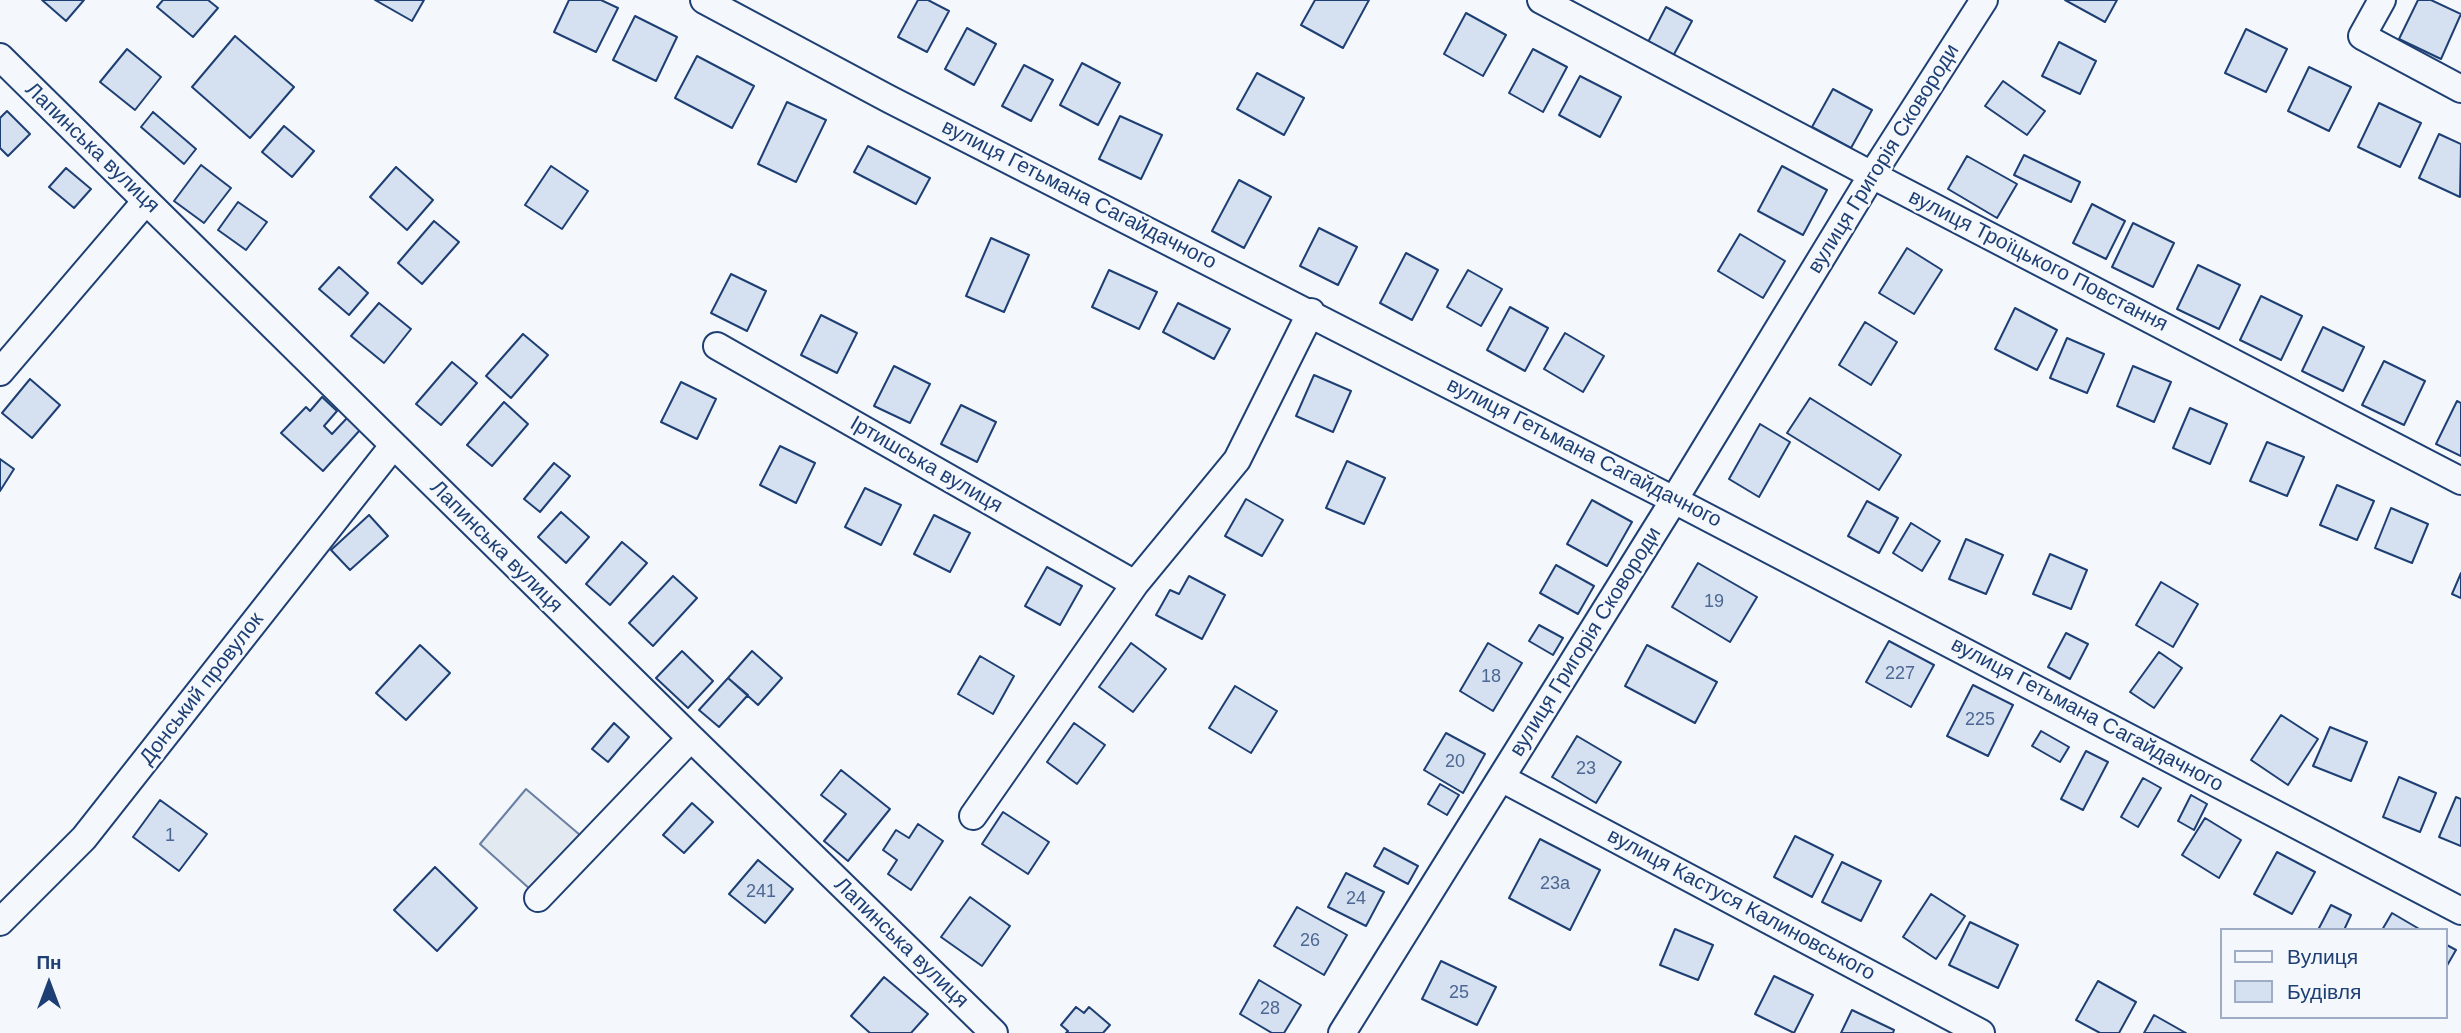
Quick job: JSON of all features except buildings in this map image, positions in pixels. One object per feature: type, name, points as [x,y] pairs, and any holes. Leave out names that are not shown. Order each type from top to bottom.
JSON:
[{"type":"street","name":"вулиця Гетьмана Сагайдачного","points":[[704,0],[889,99],[1311,312],[2461,911]]},
{"type":"street","name":"вулиця Троїцького Повстання","points":[[1541,0],[1871,175],[2461,481]]},
{"type":"street","name":"вулиця Григорія Сковороди","points":[[1342,1033],[1674,500],[1871,175],[1984,0]]},
{"type":"street","points":[[2382,0],[2362,36],[2461,89]]},
{"type":"street","name":"Лапинська вулиця","points":[[0,57],[393,446],[994,1033]]},
{"type":"street","points":[[0,372],[146,201]]},
{"type":"street","points":[[973,816],[1135,584],[1237,460],[1311,312]]},
{"type":"street","name":"Іртишська вулиця","points":[[717,346],[1135,584]]},
{"type":"street","name":"Донський провулок","points":[[0,922],[84,838],[393,446]]},
{"type":"street","points":[[538,898],[691,738]]},
{"type":"street","name":"вулиця Кастуся Калиновського","points":[[1501,778],[1981,1033]]},
{"type":"shaded area","points":[[526,789],[580,835],[531,890],[480,844]]}]
